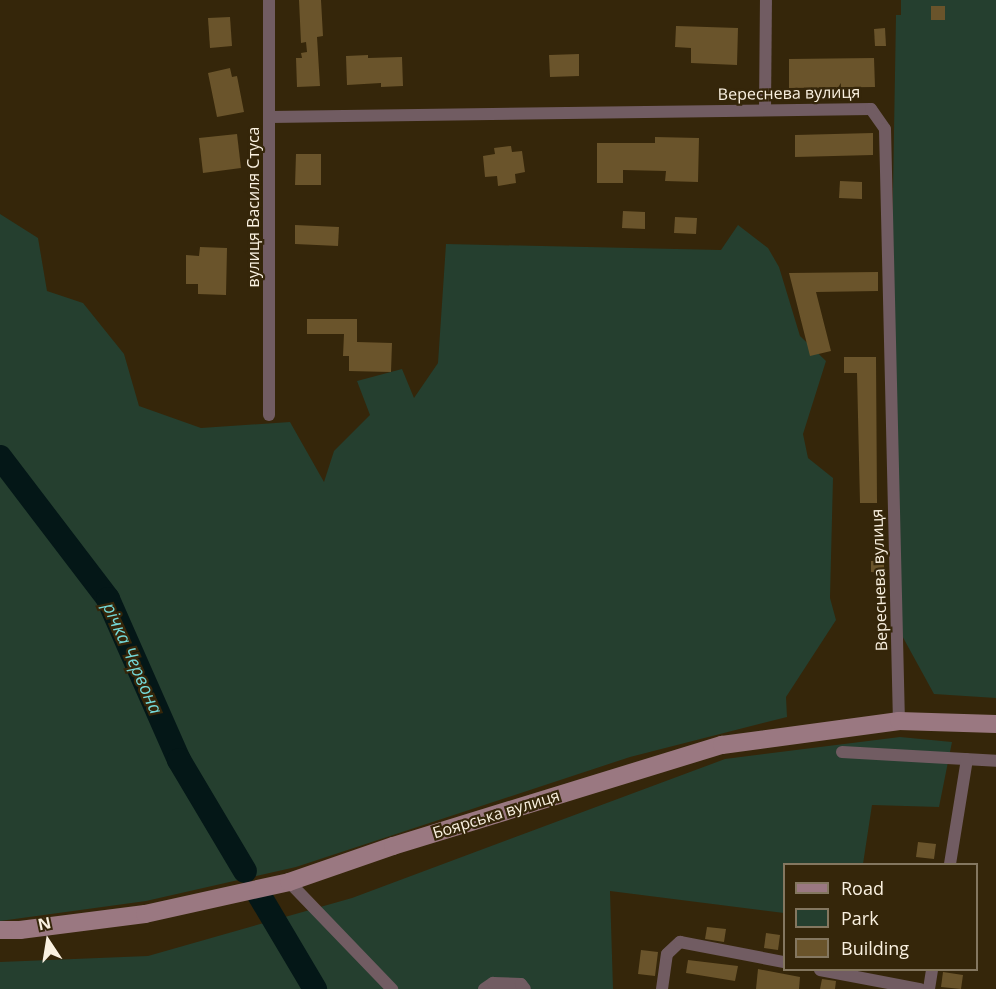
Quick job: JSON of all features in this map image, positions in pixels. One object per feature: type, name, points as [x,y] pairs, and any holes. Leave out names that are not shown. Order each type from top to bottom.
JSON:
[{"type":"street","name":"вулиця Василя Стуса","points":[[269,0],[269,415]]},
{"type":"street","points":[[765,110],[766,0]]},
{"type":"street","name":"Вереснева вулиця","points":[[270,117],[871,109],[885,129],[899,721]]},
{"type":"street","name":"Боярська вулиця","points":[[0,930],[20,930],[145,914],[289,882],[393,846],[722,746],[899,721],[996,724]]},
{"type":"street","points":[[842,752],[996,761]]},
{"type":"street","points":[[950,863],[967,759]]},
{"type":"street","points":[[289,882],[392,989]]},
{"type":"street","points":[[662,989],[667,954],[680,942],[783,962]]},
{"type":"street","points":[[830,971],[920,989]]},
{"type":"street","points":[[928,989],[932,971]]},
{"type":"street","points":[[484,989],[493,983],[521,984],[525,989]]},
{"type":"green space","points":[[901,0],[996,0],[996,698],[934,694],[900,632],[888,481],[896,15],[901,15]]},
{"type":"green space","points":[[0,214],[38,238],[47,291],[83,303],[124,354],[139,406],[201,428],[290,422],[324,482],[334,451],[370,415],[357,381],[402,369],[414,398],[438,363],[446,244],[721,250],[738,225],[768,248],[779,267],[800,336],[826,361],[803,434],[808,458],[833,478],[830,598],[836,620],[786,697],[787,717],[630,757],[296,867],[146,901],[0,921]]},
{"type":"green space","points":[[900,737],[952,742],[939,807],[872,805],[863,863],[783,863],[783,913],[610,891],[613,989],[0,989],[0,962],[148,956],[352,898],[725,759]]},
{"type":"building","points":[[299,0],[321,0],[323,36],[317,37],[320,86],[297,87],[296,58],[302,58],[301,53],[307,52],[306,42],[301,43]]},
{"type":"building","points":[[931,6],[945,6],[945,20],[931,20]]},
{"type":"building","points":[[230,17],[232,46],[210,48],[208,18]]},
{"type":"building","points":[[676,26],[738,28],[737,65],[691,63],[691,48],[675,47]]},
{"type":"building","points":[[885,28],[886,46],[875,46],[874,29]]},
{"type":"building","points":[[579,54],[579,76],[550,77],[549,55]]},
{"type":"building","points":[[368,55],[368,58],[402,57],[403,86],[381,87],[381,83],[347,85],[346,56]]},
{"type":"building","points":[[874,58],[875,87],[789,88],[789,59]]},
{"type":"building","points":[[230,68],[232,77],[237,76],[244,112],[217,117],[208,73]]},
{"type":"building","points":[[873,133],[873,155],[795,157],[795,135]]},
{"type":"building","points":[[237,134],[241,168],[203,173],[199,138]]},
{"type":"building","points":[[655,137],[699,138],[698,182],[665,181],[666,171],[623,170],[623,183],[597,183],[597,143],[655,143]]},
{"type":"building","points":[[511,146],[512,152],[522,151],[525,172],[515,174],[516,183],[498,186],[497,176],[485,177],[483,156],[495,154],[494,148]]},
{"type":"building","points":[[296,154],[321,154],[321,185],[295,185]]},
{"type":"building","points":[[840,181],[862,182],[862,199],[839,198]]},
{"type":"building","points":[[623,211],[645,212],[645,229],[622,228]]},
{"type":"building","points":[[675,217],[697,218],[696,234],[674,233]]},
{"type":"building","points":[[295,225],[339,227],[338,246],[295,244]]},
{"type":"building","points":[[200,247],[227,248],[226,295],[198,294],[198,284],[186,284],[186,255],[199,256]]},
{"type":"building","points":[[878,272],[878,291],[816,292],[831,351],[810,356],[789,273]]},
{"type":"building","points":[[307,319],[357,319],[357,342],[392,343],[391,372],[349,371],[349,356],[343,356],[344,334],[307,334]]},
{"type":"building","points":[[844,357],[876,357],[877,503],[860,503],[857,373],[844,373]]},
{"type":"building","points":[[871,561],[884,561],[884,573],[871,572]]},
{"type":"building","points":[[918,842],[936,844],[934,859],[916,857]]},
{"type":"building","points":[[707,927],[726,929],[724,942],[705,939]]},
{"type":"building","points":[[766,933],[780,935],[778,950],[764,948]]},
{"type":"building","points":[[641,950],[658,952],[655,976],[638,974]]},
{"type":"building","points":[[688,960],[738,966],[735,981],[686,973]]},
{"type":"building","points":[[758,969],[800,977],[799,989],[756,989]]},
{"type":"building","points":[[943,972],[963,975],[961,989],[941,987]]},
{"type":"building","points":[[822,979],[836,981],[835,989],[820,989]]},
{"type":"waterway","name":"річка Червона","points":[[0,457],[108,599],[179,760],[245,871]]},
{"type":"waterway","points":[[258,893],[315,989]]}]
